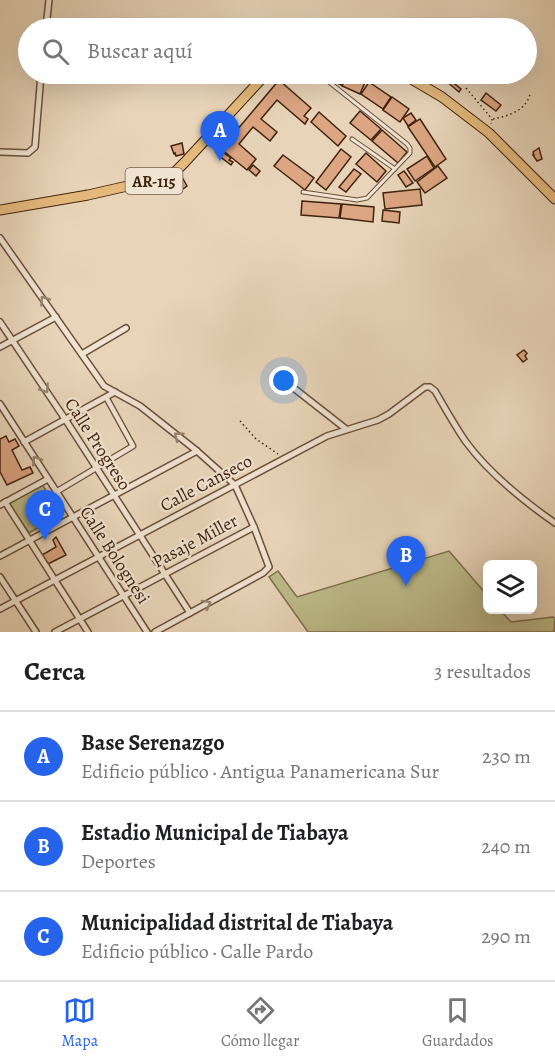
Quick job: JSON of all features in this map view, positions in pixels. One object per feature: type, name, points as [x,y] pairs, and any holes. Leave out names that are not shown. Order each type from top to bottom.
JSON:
[{"type":"main road","name":"AR-115","points":[[0,210],[88,195],[167,177],[176,171],[263,84]]},
{"type":"main road","points":[[420,84],[442,97],[489,133],[555,199]]},
{"type":"street","points":[[47,18],[49,0]]},
{"type":"street","points":[[0,152],[28,153],[35,147],[39,84]]},
{"type":"street","points":[[1,243],[104,386],[140,406],[197,451],[235,485],[254,527],[269,567],[263,573],[155,632]]},
{"type":"street","points":[[0,347],[56,317]]},
{"type":"street","name":"Calle Progreso","points":[[0,322],[190,614]]},
{"type":"street","points":[[82,354],[126,328]]},
{"type":"street","points":[[286,382],[346,429]]},
{"type":"street","name":"Calle Canseco","points":[[0,609],[327,436],[378,420],[425,387],[430,387],[435,391],[466,442],[484,462],[522,498],[555,523]]},
{"type":"street","points":[[24,442],[115,392]]},
{"type":"street","points":[[56,492],[133,446],[106,397]]},
{"type":"street","name":"Calle Bolognesi","points":[[0,404],[147,632]]},
{"type":"street","points":[[0,556],[197,451]]},
{"type":"street","points":[[48,479],[2,503],[87,632]]},
{"type":"street","name":"Pasaje Miller","points":[[55,632],[254,527]]},
{"type":"street","points":[[0,577],[36,632]]},
{"type":"lane","points":[[303,192],[360,200],[367,198],[409,156],[408,146],[331,84]]},
{"type":"lane","points":[[352,139],[395,169]]},
{"type":"path","points":[[465,88],[492,119]]},
{"type":"path","points":[[492,119],[506,117],[522,108],[530,94]]},
{"type":"path","points":[[489,133],[492,119]]},
{"type":"path","points":[[240,421],[256,439],[284,458]]},
{"type":"shaded area","points":[[41,483],[62,514],[29,533],[8,502]]},
{"type":"shaded area","points":[[449,551],[483,590],[483,614],[504,614],[511,622],[553,617],[555,618],[554,632],[308,632],[269,577],[278,571],[297,597]]},
{"type":"building","points":[[276,84],[284,84],[311,108],[304,116],[308,119],[305,124],[277,100],[261,119],[277,132],[270,141],[253,127],[239,144],[256,159],[247,170],[221,149]]},
{"type":"building","points":[[343,84],[364,84],[360,94],[342,86]]},
{"type":"building","points":[[368,84],[372,84],[391,97],[383,109],[361,94]]},
{"type":"building","points":[[450,84],[455,84],[461,89],[459,92]]},
{"type":"building","points":[[486,93],[501,105],[496,111],[481,100]]},
{"type":"building","points":[[392,97],[409,109],[400,122],[383,110]]},
{"type":"building","points":[[360,111],[381,129],[371,140],[350,123]]},
{"type":"building","points":[[319,112],[346,136],[338,146],[311,122]]},
{"type":"building","points":[[411,113],[416,120],[408,126],[403,118]]},
{"type":"building","points":[[420,119],[446,159],[435,167],[408,127]]},
{"type":"building","points":[[382,130],[407,152],[398,163],[372,141]]},
{"type":"building","points":[[182,143],[184,154],[176,156],[171,146]]},
{"type":"building","points":[[539,148],[542,159],[537,161],[533,152]]},
{"type":"building","points":[[341,149],[351,157],[326,190],[316,182]]},
{"type":"building","points":[[221,151],[231,158],[229,160],[233,162],[231,165],[218,155]]},
{"type":"building","points":[[366,153],[386,171],[377,182],[356,164]]},
{"type":"building","points":[[283,155],[314,178],[305,190],[274,166]]},
{"type":"building","points":[[427,156],[434,168],[415,181],[407,169]]},
{"type":"building","points":[[253,165],[260,171],[256,176],[249,170]]},
{"type":"building","points":[[438,166],[447,178],[425,193],[417,182]]},
{"type":"building","points":[[354,169],[361,174],[346,192],[339,187]]},
{"type":"building","points":[[404,171],[413,183],[406,187],[398,175]]},
{"type":"building","points":[[182,177],[187,186],[180,191],[174,182]]},
{"type":"building","points":[[420,189],[422,205],[385,209],[383,193]]},
{"type":"building","points":[[302,201],[341,204],[339,218],[301,215]]},
{"type":"building","points":[[342,204],[374,207],[373,222],[340,218]]},
{"type":"building","points":[[383,210],[400,212],[399,223],[382,221]]},
{"type":"building","points":[[524,350],[527,353],[525,356],[527,359],[523,362],[517,355]]},
{"type":"building","points":[[6,436],[9,442],[15,439],[19,446],[12,450],[22,470],[30,467],[33,473],[7,485],[0,472],[0,439]]},
{"type":"building","points":[[56,537],[66,555],[48,564],[42,555],[56,547],[53,540]]},
{"type":"place","name":"Base Serenazgo","points":[[220,161]]},
{"type":"place","name":"Municipalidad distrital de Tiabaya","points":[[45,540]]},
{"type":"place","name":"Estadio Municipal de Tiabaya","points":[[406,586]]}]
